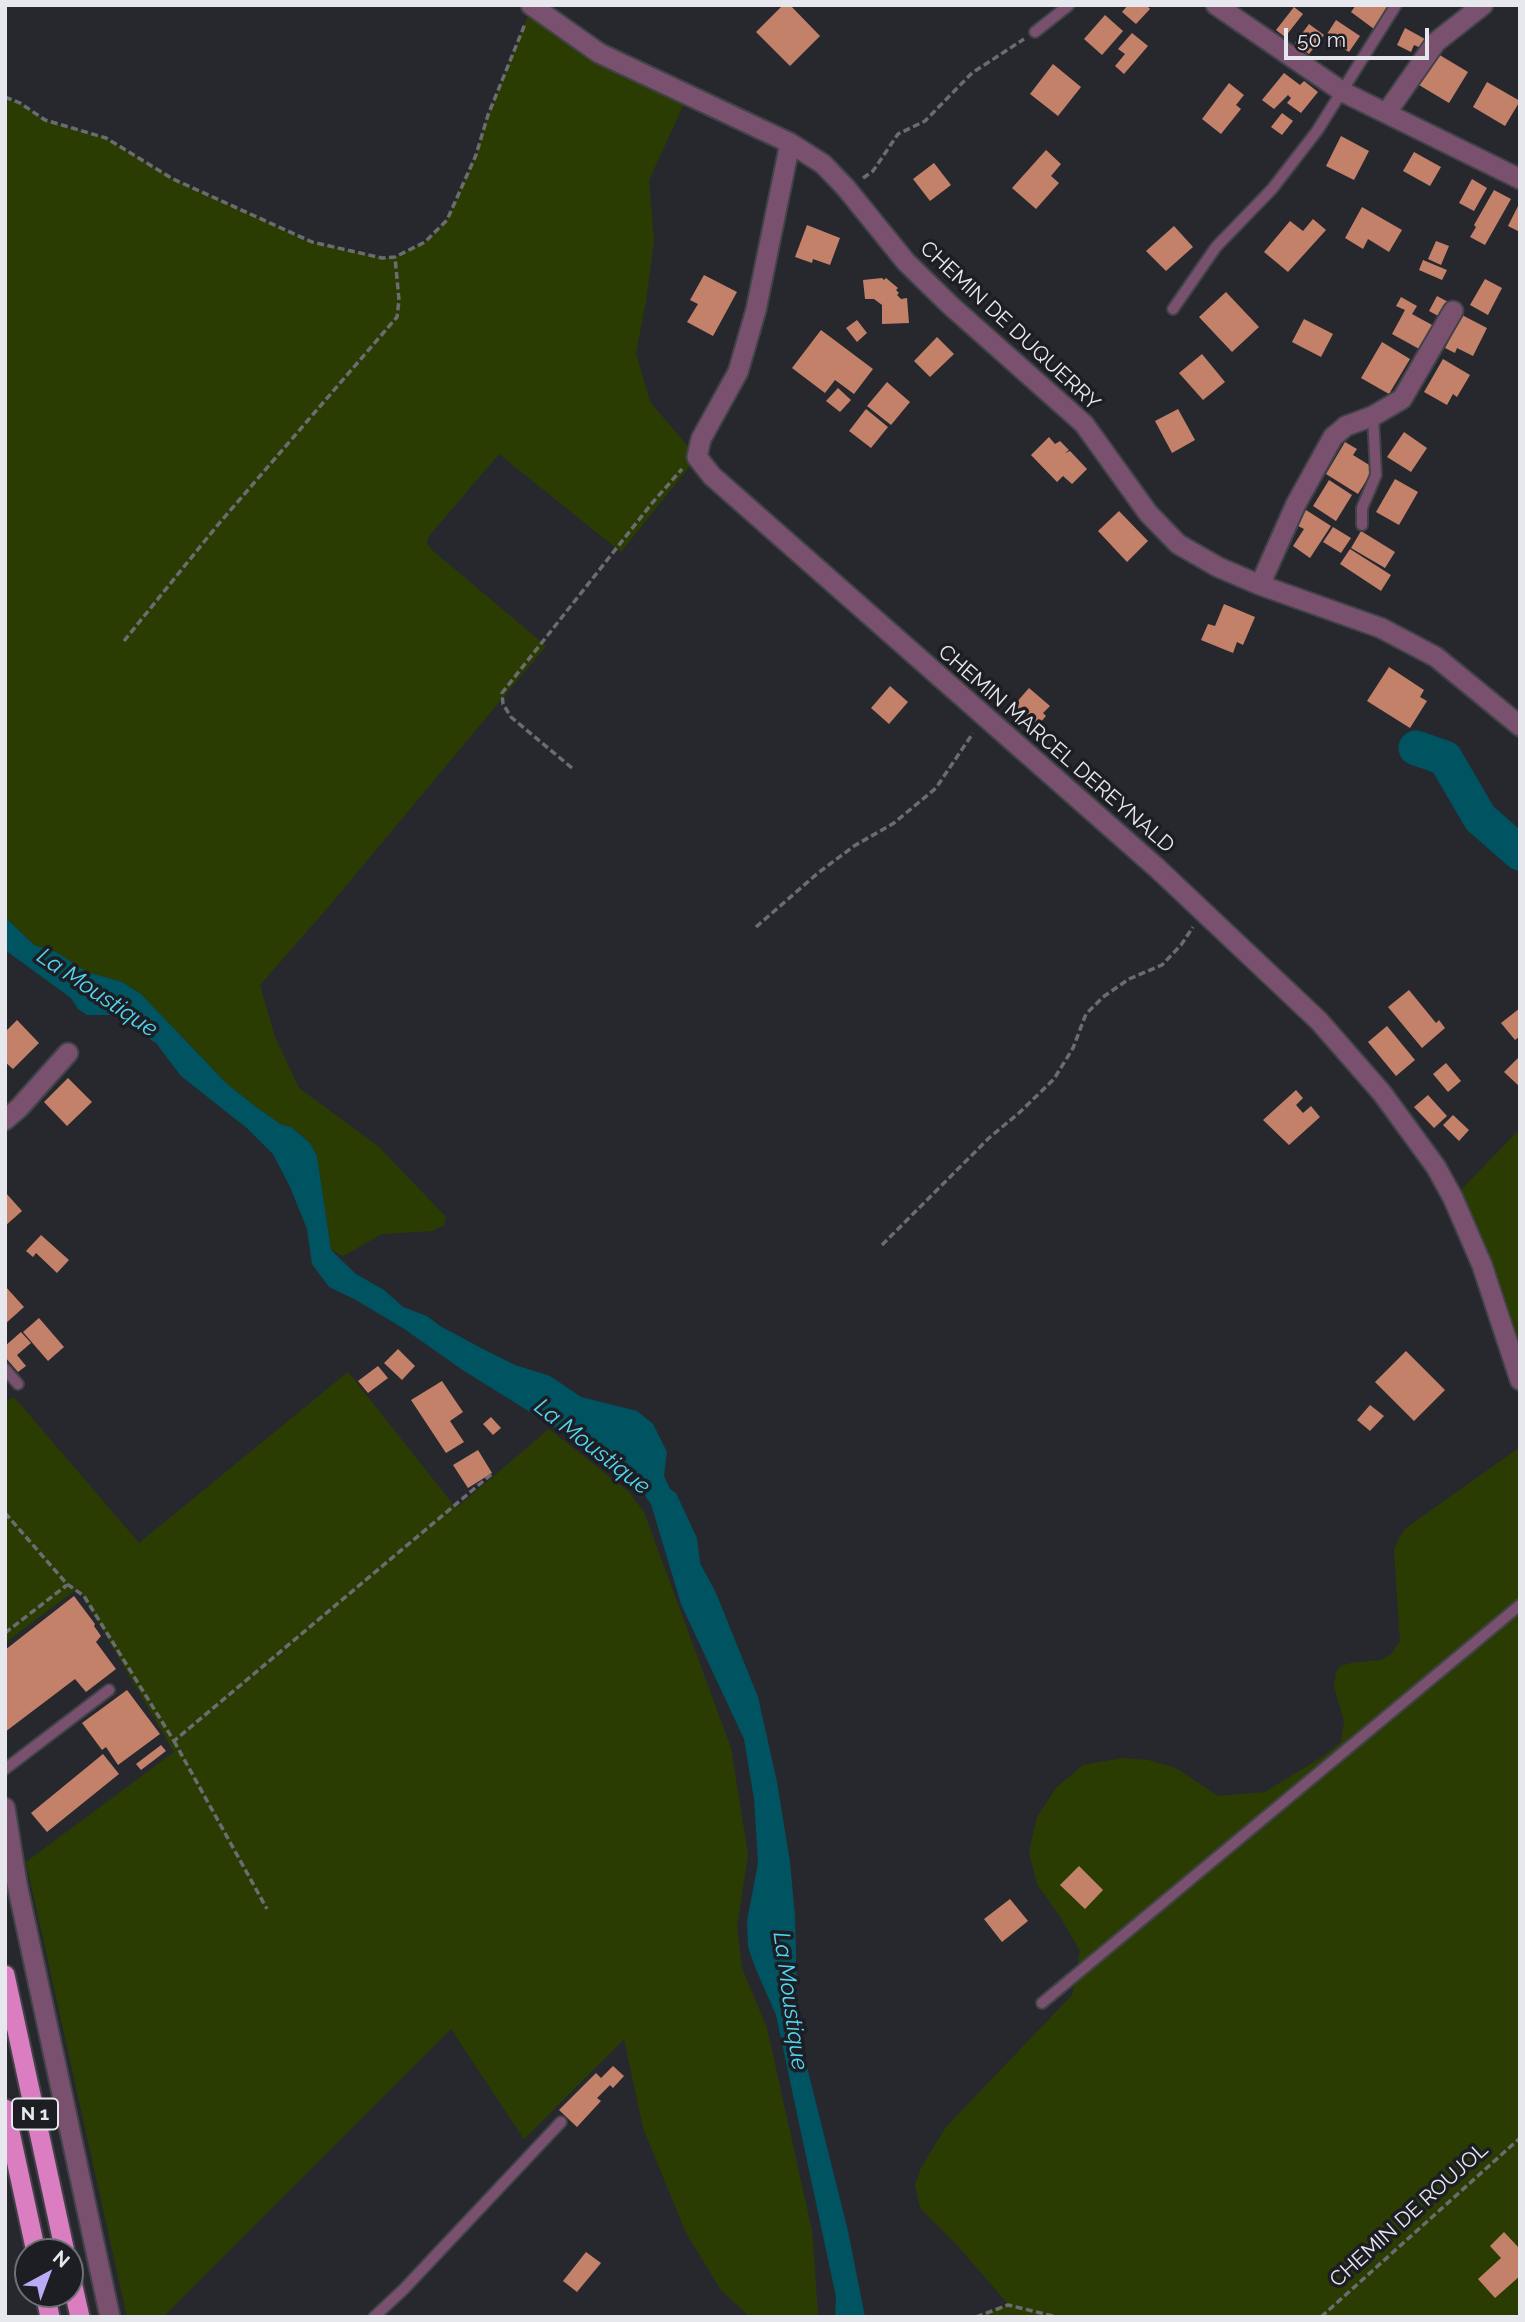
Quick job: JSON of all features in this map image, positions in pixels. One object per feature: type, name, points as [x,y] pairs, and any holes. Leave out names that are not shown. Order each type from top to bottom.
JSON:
[{"type":"highway","name":"N 1","points":[[5,1975],[62,2238]]},
{"type":"highway","name":"N 1","points":[[5,2109],[33,2238]]},
{"type":"street","points":[[1216,5],[1343,92],[1520,179]]},
{"type":"street","points":[[1387,112],[1436,42],[1483,5]]},
{"type":"street","name":"CHEMIN DE DUQUERRY","points":[[532,6],[599,53],[790,143],[823,164],[846,188],[905,262],[1084,424],[1148,513],[1178,544],[1219,567],[1260,585],[1381,628],[1436,657],[1520,726]]},
{"type":"street","points":[[697,457],[701,439],[738,372],[756,310],[790,143]]},
{"type":"street","points":[[1260,585],[1296,504],[1333,437],[1346,426],[1373,416],[1402,399],[1453,311]]},
{"type":"street","name":"CHEMIN MARCEL DEREYNALD","points":[[697,457],[712,476],[1157,868],[1319,1021],[1382,1093],[1436,1167],[1453,1198],[1482,1265],[1520,1380]]},
{"type":"street","points":[[5,1120],[68,1053]]},
{"type":"street","points":[[5,1808],[17,1884],[110,2317]]},
{"type":"lane","points":[[1035,32],[1069,5]]},
{"type":"lane","points":[[1173,309],[1216,247],[1272,189],[1317,131],[1396,5]]},
{"type":"lane","points":[[1362,525],[1362,508],[1376,475],[1373,416]]},
{"type":"lane","points":[[5,1369],[18,1384]]},
{"type":"lane","points":[[1042,2003],[1520,1605]]},
{"type":"lane","points":[[5,1769],[109,1690]]},
{"type":"lane","points":[[374,2317],[404,2289],[561,2122]]},
{"type":"path","points":[[5,97],[20,103],[45,120],[106,138],[173,178],[312,242],[382,258],[395,257],[425,242],[447,220],[477,155],[488,115],[532,6]]},
{"type":"path","points":[[846,188],[873,172],[898,134],[925,121],[972,73],[1035,32]]},
{"type":"path","points":[[124,641],[216,527],[397,317],[399,300],[395,257]]},
{"type":"path","points":[[572,768],[511,717],[503,704],[502,693],[653,502],[684,467],[697,457]]},
{"type":"path","points":[[756,927],[818,873],[854,846],[894,823],[936,788],[977,727],[987,718]]},
{"type":"path","points":[[882,1245],[989,1138],[1054,1079],[1073,1048],[1086,1014],[1102,996],[1129,979],[1162,965],[1181,945],[1194,925],[1210,918]]},
{"type":"path","points":[[174,1741],[493,1473]]},
{"type":"path","points":[[5,1513],[67,1584],[84,1596],[174,1741],[267,1909]]},
{"type":"path","points":[[5,1633],[67,1584]]},
{"type":"path","name":"CHEMIN DE ROUJOL","points":[[1321,2317],[1520,2138]]},
{"type":"path","points":[[976,2317],[1008,2305],[1057,2317]]},
{"type":"green space","points":[[532,6],[688,95],[649,180],[654,241],[636,353],[650,402],[697,457],[621,552],[499,454],[428,537],[427,543],[432,550],[546,646],[260,985],[275,1037],[299,1088],[379,1147],[446,1217],[444,1225],[433,1231],[382,1234],[343,1256],[331,1250],[317,1156],[310,1143],[227,1084],[141,994],[122,982],[87,972],[56,952],[34,945],[5,917],[5,97],[20,103],[45,120],[106,138],[177,181],[312,242],[382,258],[395,257],[425,242],[447,220],[476,155],[488,115]]},
{"type":"green space","points":[[1520,1129],[1520,1380],[1453,1198]]},
{"type":"green space","points":[[348,1372],[456,1508],[549,1429],[629,1492],[644,1512],[731,1748],[748,1855],[737,1927],[742,1968],[767,2028],[812,2231],[818,2314],[816,2317],[750,2317],[721,2290],[686,2233],[643,2128],[624,2039],[524,2139],[451,2029],[163,2317],[127,2317],[26,1862],[174,1752],[78,1588],[5,1643],[5,1402],[14,1397],[139,1543]]},
{"type":"green space","points":[[1520,1447],[1520,2317],[976,2317],[1008,2304],[957,2245],[920,2208],[915,2185],[921,2168],[946,2127],[1072,1995],[1080,1951],[1037,1884],[1029,1852],[1037,1817],[1056,1788],[1083,1765],[1123,1758],[1148,1760],[1176,1768],[1218,1796],[1265,1792],[1322,1757],[1341,1742],[1344,1721],[1334,1687],[1336,1672],[1341,1666],[1351,1663],[1381,1660],[1391,1654],[1400,1641],[1394,1549],[1399,1538],[1406,1528]]},
{"type":"water","name":"La Moustique","points":[[5,917],[34,945],[56,952],[87,972],[122,982],[141,994],[227,1084],[310,1143],[317,1156],[331,1250],[356,1274],[384,1290],[403,1307],[427,1316],[483,1349],[515,1365],[550,1376],[581,1397],[637,1411],[653,1424],[667,1452],[664,1476],[670,1489],[676,1493],[697,1538],[700,1563],[716,1593],[758,1697],[777,1782],[790,1862],[795,1916],[798,2031],[848,2231],[865,2317],[835,2317],[836,2297],[776,2015],[748,1947],[747,1921],[758,1863],[754,1799],[744,1739],[681,1604],[651,1504],[639,1488],[577,1441],[464,1371],[403,1328],[329,1287],[312,1264],[307,1229],[273,1154],[248,1129],[181,1076],[156,1043],[113,1015],[87,1015],[78,1009],[71,998],[5,950]]},
{"type":"building","points":[[783,5],[790,5],[820,36],[790,66],[756,32]]},
{"type":"building","points":[[1128,5],[1146,5],[1150,9],[1136,24],[1122,12]]},
{"type":"building","points":[[1356,5],[1391,5],[1374,29],[1351,12]]},
{"type":"building","points":[[1294,7],[1303,14],[1285,37],[1276,30]]},
{"type":"building","points":[[1105,15],[1123,31],[1102,55],[1084,39]]},
{"type":"building","points":[[1336,20],[1360,36],[1349,52],[1333,42],[1335,39],[1327,34]]},
{"type":"building","points":[[1309,24],[1324,35],[1309,54],[1295,43]]},
{"type":"building","points":[[1405,28],[1425,39],[1421,48],[1414,45],[1411,52],[1397,45]]},
{"type":"building","points":[[1132,33],[1148,46],[1124,74],[1115,66],[1125,54],[1118,49]]},
{"type":"building","points":[[1438,54],[1468,72],[1449,103],[1419,85]]},
{"type":"building","points":[[1053,64],[1081,87],[1058,116],[1030,94]]},
{"type":"building","points":[[1284,73],[1300,85],[1304,81],[1318,92],[1301,113],[1287,103],[1291,98],[1288,95],[1274,109],[1262,100]]},
{"type":"building","points":[[1487,82],[1520,101],[1505,126],[1473,107]]},
{"type":"building","points":[[1229,83],[1244,95],[1236,105],[1241,109],[1221,134],[1202,119]]},
{"type":"building","points":[[1282,113],[1293,121],[1282,135],[1271,127]]},
{"type":"building","points":[[1341,136],[1369,151],[1354,180],[1326,166]]},
{"type":"building","points":[[1046,150],[1061,164],[1051,176],[1059,183],[1036,209],[1012,188]]},
{"type":"building","points":[[1414,152],[1441,167],[1430,186],[1403,171]]},
{"type":"building","points":[[934,163],[951,185],[930,201],[913,179]]},
{"type":"building","points":[[1472,179],[1487,188],[1474,211],[1459,203]]},
{"type":"building","points":[[1494,190],[1511,199],[1485,245],[1470,237]]},
{"type":"building","points":[[1520,202],[1520,232],[1508,226]]},
{"type":"building","points":[[1362,207],[1402,230],[1389,252],[1368,239],[1363,249],[1345,238]]},
{"type":"building","points":[[1313,219],[1326,230],[1288,272],[1264,252],[1290,221],[1303,231]]},
{"type":"building","points":[[807,225],[840,238],[830,265],[795,257]]},
{"type":"building","points":[[1174,226],[1193,247],[1166,271],[1146,251]]},
{"type":"building","points":[[1436,241],[1449,246],[1441,265],[1428,259]]},
{"type":"building","points":[[1423,260],[1447,270],[1442,280],[1419,270]]},
{"type":"building","points":[[704,275],[737,292],[713,336],[687,322],[698,304],[690,300]]},
{"type":"building","points":[[886,278],[898,288],[897,295],[901,299],[907,298],[909,323],[882,324],[882,305],[874,299],[865,299],[863,280]]},
{"type":"building","points":[[1485,279],[1502,288],[1488,315],[1470,305]]},
{"type":"building","points":[[1226,292],[1259,327],[1232,352],[1199,317]]},
{"type":"building","points":[[1437,296],[1452,304],[1444,319],[1429,311]]},
{"type":"building","points":[[1401,297],[1417,306],[1412,314],[1434,326],[1421,350],[1392,334],[1405,310],[1396,306]]},
{"type":"building","points":[[1462,315],[1487,328],[1473,356],[1457,348],[1455,353],[1445,348]]},
{"type":"building","points":[[1304,319],[1333,334],[1321,357],[1292,342]]},
{"type":"building","points":[[857,320],[867,333],[857,342],[846,328]]},
{"type":"building","points":[[821,330],[873,369],[854,394],[835,380],[825,393],[792,368]]},
{"type":"building","points":[[937,337],[954,354],[930,377],[914,361]]},
{"type":"building","points":[[1382,342],[1410,359],[1389,394],[1361,378]]},
{"type":"building","points":[[1202,354],[1225,382],[1203,400],[1179,373]]},
{"type":"building","points":[[1443,359],[1470,375],[1457,397],[1453,394],[1447,405],[1424,392]]},
{"type":"building","points":[[887,382],[910,402],[891,425],[867,406]]},
{"type":"building","points":[[838,388],[851,400],[840,412],[826,401]]},
{"type":"building","points":[[866,409],[888,427],[871,448],[849,431]]},
{"type":"building","points":[[1178,409],[1195,440],[1172,453],[1155,421]]},
{"type":"building","points":[[1404,432],[1427,448],[1411,472],[1387,457]]},
{"type":"building","points":[[1049,437],[1055,444],[1060,441],[1069,450],[1065,453],[1070,451],[1087,469],[1072,484],[1063,476],[1057,482],[1031,455]]},
{"type":"building","points":[[1345,442],[1357,449],[1353,455],[1374,468],[1358,494],[1326,474]]},
{"type":"building","points":[[1395,479],[1418,492],[1399,525],[1376,512]]},
{"type":"building","points":[[1329,480],[1352,495],[1336,521],[1313,506]]},
{"type":"building","points":[[1306,510],[1331,526],[1310,558],[1293,546],[1304,529],[1296,525]]},
{"type":"building","points":[[1119,511],[1148,541],[1127,562],[1098,531]]},
{"type":"building","points":[[1333,527],[1351,538],[1341,553],[1323,542]]},
{"type":"building","points":[[1361,531],[1395,552],[1385,568],[1351,548]]},
{"type":"building","points":[[1350,549],[1391,575],[1381,591],[1340,564]]},
{"type":"building","points":[[1224,604],[1255,617],[1243,645],[1237,642],[1233,653],[1201,640],[1208,624],[1215,626]]},
{"type":"building","points":[[1389,667],[1424,690],[1420,697],[1427,701],[1410,728],[1367,701]]},
{"type":"building","points":[[890,686],[908,702],[889,724],[871,708]]},
{"type":"building","points":[[1029,688],[1050,706],[1043,713],[1046,716],[1032,732],[1009,711]]},
{"type":"building","points":[[1409,990],[1436,1023],[1439,1020],[1445,1028],[1422,1048],[1388,1007]]},
{"type":"building","points":[[1520,1008],[1520,1036],[1515,1040],[1501,1023]]},
{"type":"building","points":[[17,1020],[39,1043],[13,1069],[5,1062],[5,1032]]},
{"type":"building","points":[[1387,1026],[1415,1060],[1396,1076],[1368,1042]]},
{"type":"building","points":[[1520,1056],[1520,1087],[1504,1072]]},
{"type":"building","points":[[1446,1063],[1461,1081],[1448,1092],[1433,1074]]},
{"type":"building","points":[[68,1078],[92,1102],[67,1126],[44,1102]]},
{"type":"building","points":[[1296,1090],[1303,1098],[1296,1105],[1303,1113],[1311,1106],[1320,1117],[1289,1145],[1263,1120]]},
{"type":"building","points":[[1428,1095],[1447,1116],[1434,1128],[1414,1107]]},
{"type":"building","points":[[1453,1115],[1469,1130],[1459,1141],[1443,1125]]},
{"type":"building","points":[[5,1192],[22,1211],[5,1226]]},
{"type":"building","points":[[41,1235],[69,1260],[57,1273],[36,1253],[33,1257],[26,1251]]},
{"type":"building","points":[[5,1286],[24,1307],[5,1324]]},
{"type":"building","points":[[39,1318],[64,1347],[48,1361],[23,1332]]},
{"type":"building","points":[[21,1332],[31,1343],[17,1355],[26,1366],[18,1372],[5,1357],[5,1346]]},
{"type":"building","points":[[398,1349],[415,1366],[402,1380],[384,1363]]},
{"type":"building","points":[[1406,1351],[1445,1390],[1414,1421],[1375,1382]]},
{"type":"building","points":[[378,1366],[388,1378],[368,1393],[358,1381]]},
{"type":"building","points":[[442,1381],[463,1412],[450,1421],[464,1442],[446,1453],[411,1400]]},
{"type":"building","points":[[1370,1405],[1384,1416],[1370,1431],[1357,1420]]},
{"type":"building","points":[[491,1417],[501,1428],[493,1435],[483,1424]]},
{"type":"building","points":[[478,1450],[492,1473],[468,1488],[453,1465]]},
{"type":"building","points":[[74,1596],[95,1624],[101,1636],[96,1642],[116,1669],[86,1692],[75,1679],[5,1732],[5,1650]]},
{"type":"building","points":[[127,1690],[160,1734],[118,1765],[106,1747],[102,1750],[82,1723]]},
{"type":"building","points":[[161,1745],[166,1751],[141,1770],[136,1764]]},
{"type":"building","points":[[103,1754],[119,1774],[47,1832],[31,1813]]},
{"type":"building","points":[[1079,1866],[1103,1890],[1085,1909],[1060,1885]]},
{"type":"building","points":[[1010,1899],[1028,1921],[1002,1942],[984,1919]]},
{"type":"building","points":[[613,2066],[624,2076],[613,2088],[610,2085],[597,2098],[601,2101],[577,2127],[559,2110],[596,2073],[601,2078]]},
{"type":"building","points":[[1504,2232],[1520,2249],[1520,2276],[1495,2298],[1478,2279],[1501,2258],[1490,2246]]},
{"type":"building","points":[[586,2252],[601,2263],[577,2292],[563,2281]]},
{"type":"waterway","points":[[1416,748],[1445,758],[1480,818],[1520,853]]}]
